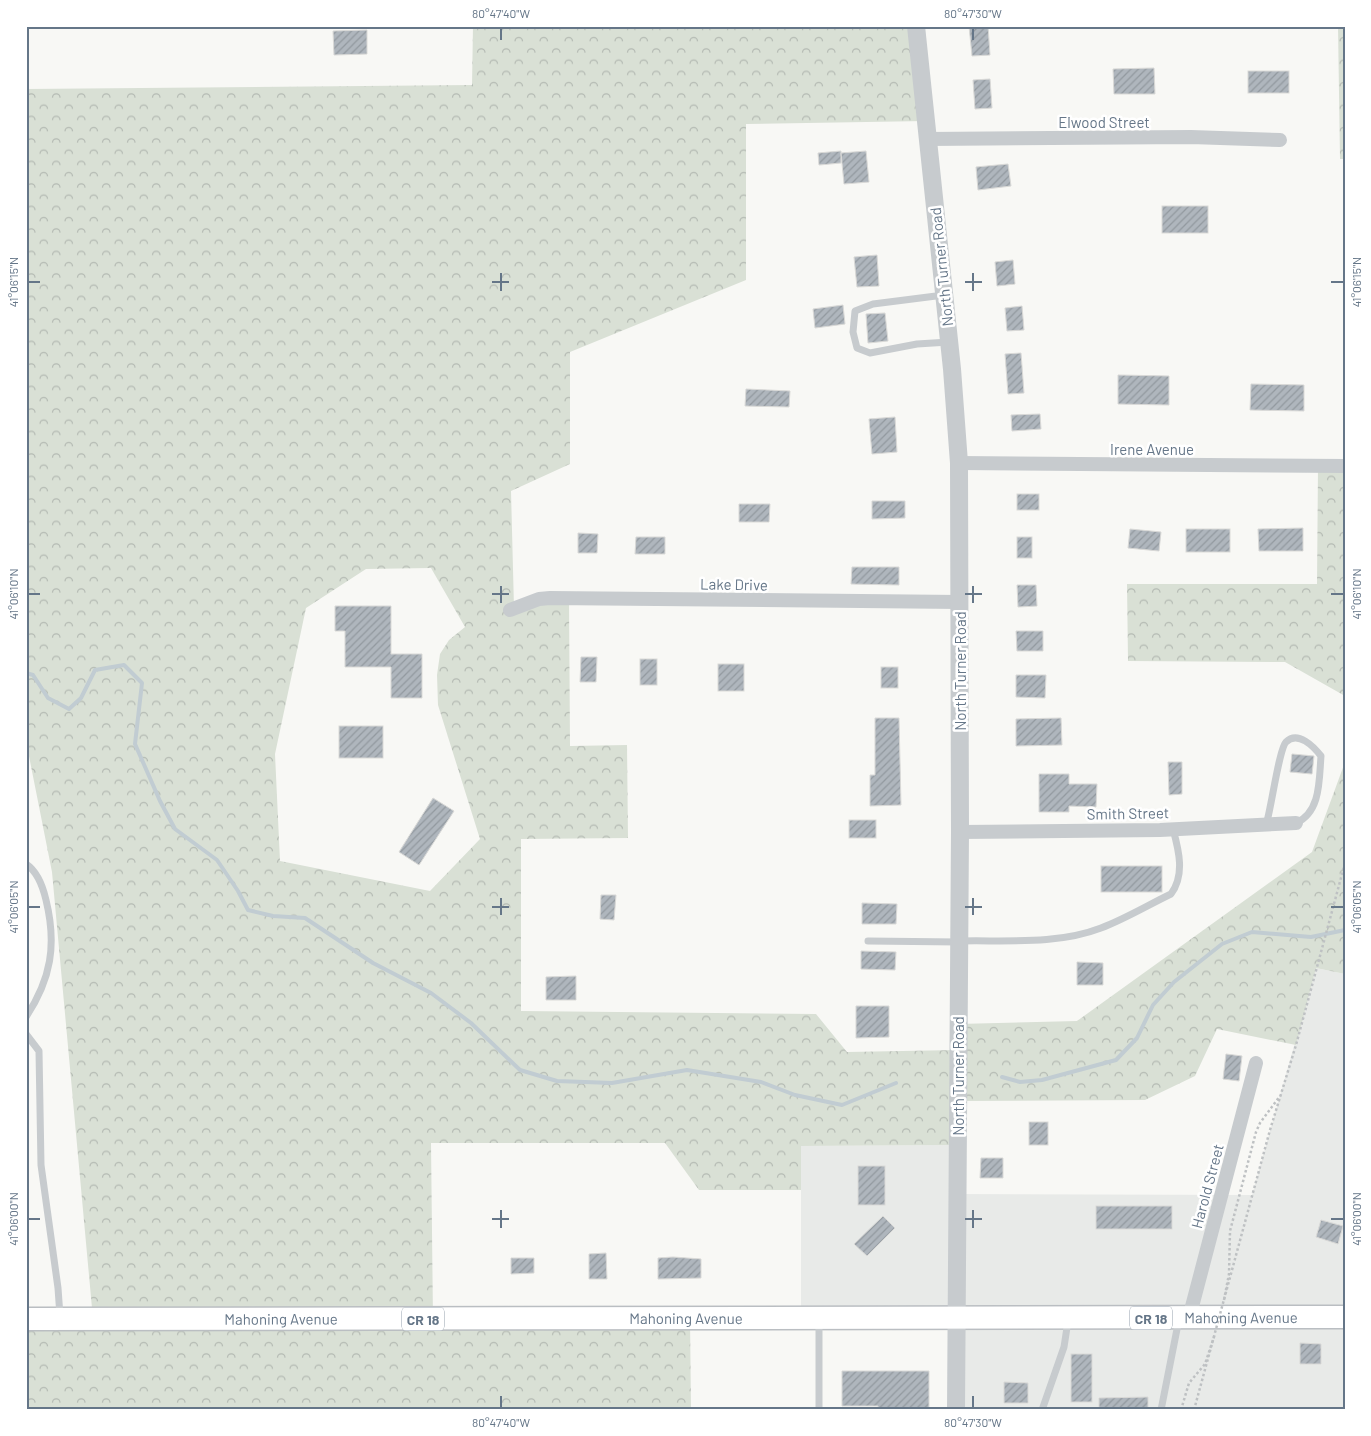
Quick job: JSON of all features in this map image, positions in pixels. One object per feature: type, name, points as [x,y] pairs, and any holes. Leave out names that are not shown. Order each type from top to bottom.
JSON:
[{"type":"main road","name":"Mahoning Avenue","points":[[26,1319],[1345,1318]]},
{"type":"street","name":"North Turner Road","points":[[916,26],[949,342],[959,463],[960,832],[956,1410]]},
{"type":"street","name":"Elwood Street","points":[[928,139],[1190,138],[1280,140]]},
{"type":"street","name":"Irene Avenue","points":[[959,463],[1345,466]]},
{"type":"street","name":"Lake Drive","points":[[510,610],[539,599],[550,598],[960,602]]},
{"type":"street","name":"Smith Street","points":[[960,832],[1173,829],[1296,823]]},
{"type":"street","name":"Harold Street","points":[[1184,1318],[1256,1063]]},
{"type":"lane","points":[[944,295],[873,304],[855,311],[853,332],[857,348],[870,353],[917,344],[949,342]]},
{"type":"lane","points":[[1266,825],[1273,804],[1281,751],[1286,742],[1292,739],[1301,739],[1314,746],[1321,756],[1316,799],[1312,811],[1306,818],[1296,823]]},
{"type":"lane","points":[[868,941],[959,942],[1044,939],[1100,928],[1171,894],[1178,884],[1180,867],[1173,829]]},
{"type":"lane","points":[[26,864],[42,885],[52,923],[52,958],[39,997],[26,1017]]},
{"type":"lane","points":[[26,1034],[39,1051],[41,1164],[58,1288],[60,1319]]},
{"type":"lane","points":[[819,1318],[819,1410]]},
{"type":"lane","points":[[1042,1410],[1064,1347],[1068,1318]]},
{"type":"lane","points":[[1161,1410],[1184,1318]]},
{"type":"path","points":[[1194,1410],[1345,862]]},
{"type":"path","points":[[1225,1299],[1229,1274],[1229,1237],[1256,1132],[1260,1123],[1280,1096]]},
{"type":"path","points":[[1181,1410],[1189,1383],[1205,1364],[1215,1333]]},
{"type":"shaded area","points":[[1316,968],[1345,974],[1345,1410],[956,1410],[957,1318],[801,1318],[801,1146],[957,1145],[957,1194],[1252,1195]]},
{"type":"green space","points":[[473,26],[916,26],[926,121],[746,124],[746,280],[570,352],[570,464],[511,491],[514,608],[569,598],[570,746],[627,745],[628,838],[521,839],[521,1011],[816,1014],[847,1052],[957,1050],[958,1024],[1077,1021],[1312,852],[1345,762],[1345,974],[1316,968],[1296,1045],[1217,1029],[1195,1076],[1145,1100],[958,1101],[957,1145],[801,1146],[801,1190],[699,1190],[665,1143],[431,1143],[433,1319],[690,1318],[691,1410],[26,1410],[26,1319],[93,1319],[52,872],[26,741],[26,89],[472,85]],"holes":[[[431,568],[465,627],[449,640],[440,654],[437,675],[438,705],[480,839],[430,891],[280,861],[275,754],[306,608],[366,569]]]},
{"type":"green space","points":[[1338,26],[1345,26],[1345,159],[1340,159]]},
{"type":"green space","points":[[1318,466],[1345,466],[1345,696],[1285,662],[1128,661],[1127,584],[1317,584]]},
{"type":"building","points":[[969,26],[988,26],[990,55],[972,56]]},
{"type":"building","points":[[367,30],[367,54],[334,55],[333,31]]},
{"type":"building","points":[[1154,68],[1155,94],[1114,94],[1113,69]]},
{"type":"building","points":[[1248,71],[1289,71],[1289,93],[1248,93]]},
{"type":"building","points":[[990,79],[992,108],[975,109],[973,80]]},
{"type":"building","points":[[841,151],[841,163],[819,165],[818,153]]},
{"type":"building","points":[[866,151],[869,182],[844,184],[841,153]]},
{"type":"building","points":[[1008,164],[1011,186],[978,190],[976,167]]},
{"type":"building","points":[[1162,206],[1208,206],[1208,233],[1162,233]]},
{"type":"building","points":[[877,255],[879,286],[857,287],[854,257]]},
{"type":"building","points":[[1013,260],[1015,284],[997,286],[995,262]]},
{"type":"building","points":[[843,305],[845,324],[815,328],[813,309]]},
{"type":"building","points":[[1022,306],[1024,330],[1007,331],[1005,308]]},
{"type":"building","points":[[885,313],[888,341],[868,343],[866,314]]},
{"type":"building","points":[[1021,353],[1024,393],[1008,394],[1005,354]]},
{"type":"building","points":[[1118,375],[1169,376],[1169,405],[1118,404]]},
{"type":"building","points":[[1251,384],[1304,385],[1304,411],[1250,410]]},
{"type":"building","points":[[746,389],[790,391],[789,407],[745,406]]},
{"type":"building","points":[[1040,414],[1041,429],[1012,431],[1011,415]]},
{"type":"building","points":[[895,417],[897,452],[872,454],[869,419]]},
{"type":"building","points":[[1017,494],[1039,494],[1039,510],[1017,510]]},
{"type":"building","points":[[872,501],[905,501],[905,518],[872,519]]},
{"type":"building","points":[[739,504],[770,504],[769,522],[739,522]]},
{"type":"building","points":[[1303,528],[1303,551],[1259,551],[1258,529]]},
{"type":"building","points":[[1130,529],[1161,532],[1159,551],[1128,548]]},
{"type":"building","points":[[1186,529],[1230,529],[1230,552],[1186,552]]},
{"type":"building","points":[[578,533],[598,534],[597,553],[578,553]]},
{"type":"building","points":[[636,537],[665,537],[665,554],[635,554]]},
{"type":"building","points":[[1017,537],[1032,537],[1032,558],[1017,558]]},
{"type":"building","points":[[852,567],[899,567],[899,585],[851,584]]},
{"type":"building","points":[[1017,585],[1036,585],[1037,606],[1018,607]]},
{"type":"building","points":[[335,606],[391,606],[391,654],[422,654],[422,698],[391,698],[391,667],[345,667],[345,631],[335,631]]},
{"type":"building","points":[[1016,631],[1043,631],[1043,651],[1017,651]]},
{"type":"building","points":[[581,657],[597,657],[596,682],[580,682]]},
{"type":"building","points":[[640,659],[657,659],[657,685],[640,685]]},
{"type":"building","points":[[718,664],[744,664],[744,691],[718,691]]},
{"type":"building","points":[[881,667],[898,667],[898,688],[881,688]]},
{"type":"building","points":[[1016,675],[1046,675],[1045,698],[1016,697]]},
{"type":"building","points":[[875,718],[899,718],[901,805],[870,806],[870,775],[875,775]]},
{"type":"building","points":[[1061,718],[1062,745],[1016,746],[1016,719]]},
{"type":"building","points":[[339,726],[383,726],[383,758],[339,758]]},
{"type":"building","points":[[1292,754],[1314,756],[1312,774],[1290,772]]},
{"type":"building","points":[[1168,762],[1182,762],[1182,794],[1169,795]]},
{"type":"building","points":[[1039,774],[1069,774],[1069,784],[1097,784],[1096,807],[1069,806],[1069,812],[1039,812]]},
{"type":"building","points":[[433,798],[454,811],[419,865],[399,852]]},
{"type":"building","points":[[849,820],[876,820],[876,838],[849,838]]},
{"type":"building","points":[[1101,866],[1162,866],[1162,892],[1101,892]]},
{"type":"building","points":[[601,895],[616,895],[614,920],[600,919]]},
{"type":"building","points":[[862,903],[897,904],[896,924],[862,924]]},
{"type":"building","points":[[861,951],[896,952],[895,970],[861,969]]},
{"type":"building","points":[[1077,962],[1103,963],[1103,985],[1077,985]]},
{"type":"building","points":[[576,976],[576,1000],[546,1000],[546,977]]},
{"type":"building","points":[[856,1006],[889,1006],[889,1037],[856,1038]]},
{"type":"building","points":[[1226,1054],[1242,1056],[1239,1081],[1223,1079]]},
{"type":"building","points":[[1029,1122],[1048,1122],[1048,1145],[1029,1145]]},
{"type":"building","points":[[981,1158],[1003,1158],[1003,1178],[980,1178]]},
{"type":"building","points":[[858,1166],[885,1166],[885,1205],[858,1205]]},
{"type":"building","points":[[1096,1206],[1172,1206],[1172,1229],[1096,1229]]},
{"type":"building","points":[[883,1216],[895,1228],[867,1256],[854,1244]]},
{"type":"building","points":[[1321,1220],[1343,1226],[1338,1244],[1316,1237]]},
{"type":"building","points":[[606,1253],[607,1279],[589,1279],[589,1254]]},
{"type":"building","points":[[511,1258],[534,1258],[534,1273],[511,1274]]},
{"type":"building","points":[[658,1258],[701,1259],[701,1278],[658,1279]]},
{"type":"building","points":[[1300,1343],[1321,1344],[1321,1364],[1300,1364]]},
{"type":"building","points":[[1071,1354],[1092,1354],[1092,1402],[1071,1402]]},
{"type":"building","points":[[842,1371],[929,1371],[929,1410],[878,1410],[878,1406],[842,1406]]},
{"type":"building","points":[[1004,1382],[1028,1383],[1028,1403],[1004,1403]]},
{"type":"building","points":[[1148,1397],[1148,1410],[1099,1410],[1099,1398]]},
{"type":"waterway","points":[[26,673],[33,675],[48,698],[69,709],[81,698],[95,670],[124,665],[142,683],[135,744],[160,801],[175,829],[217,860],[238,891],[248,910],[273,916],[305,918],[373,963],[431,993],[471,1023],[520,1070],[557,1081],[612,1083],[687,1070],[761,1082],[795,1095],[842,1105],[896,1083]]},
{"type":"waterway","points":[[1002,1077],[1020,1082],[1042,1080],[1116,1060],[1137,1038],[1153,1005],[1174,982],[1222,944],[1252,932],[1311,937],[1345,930]]}]
